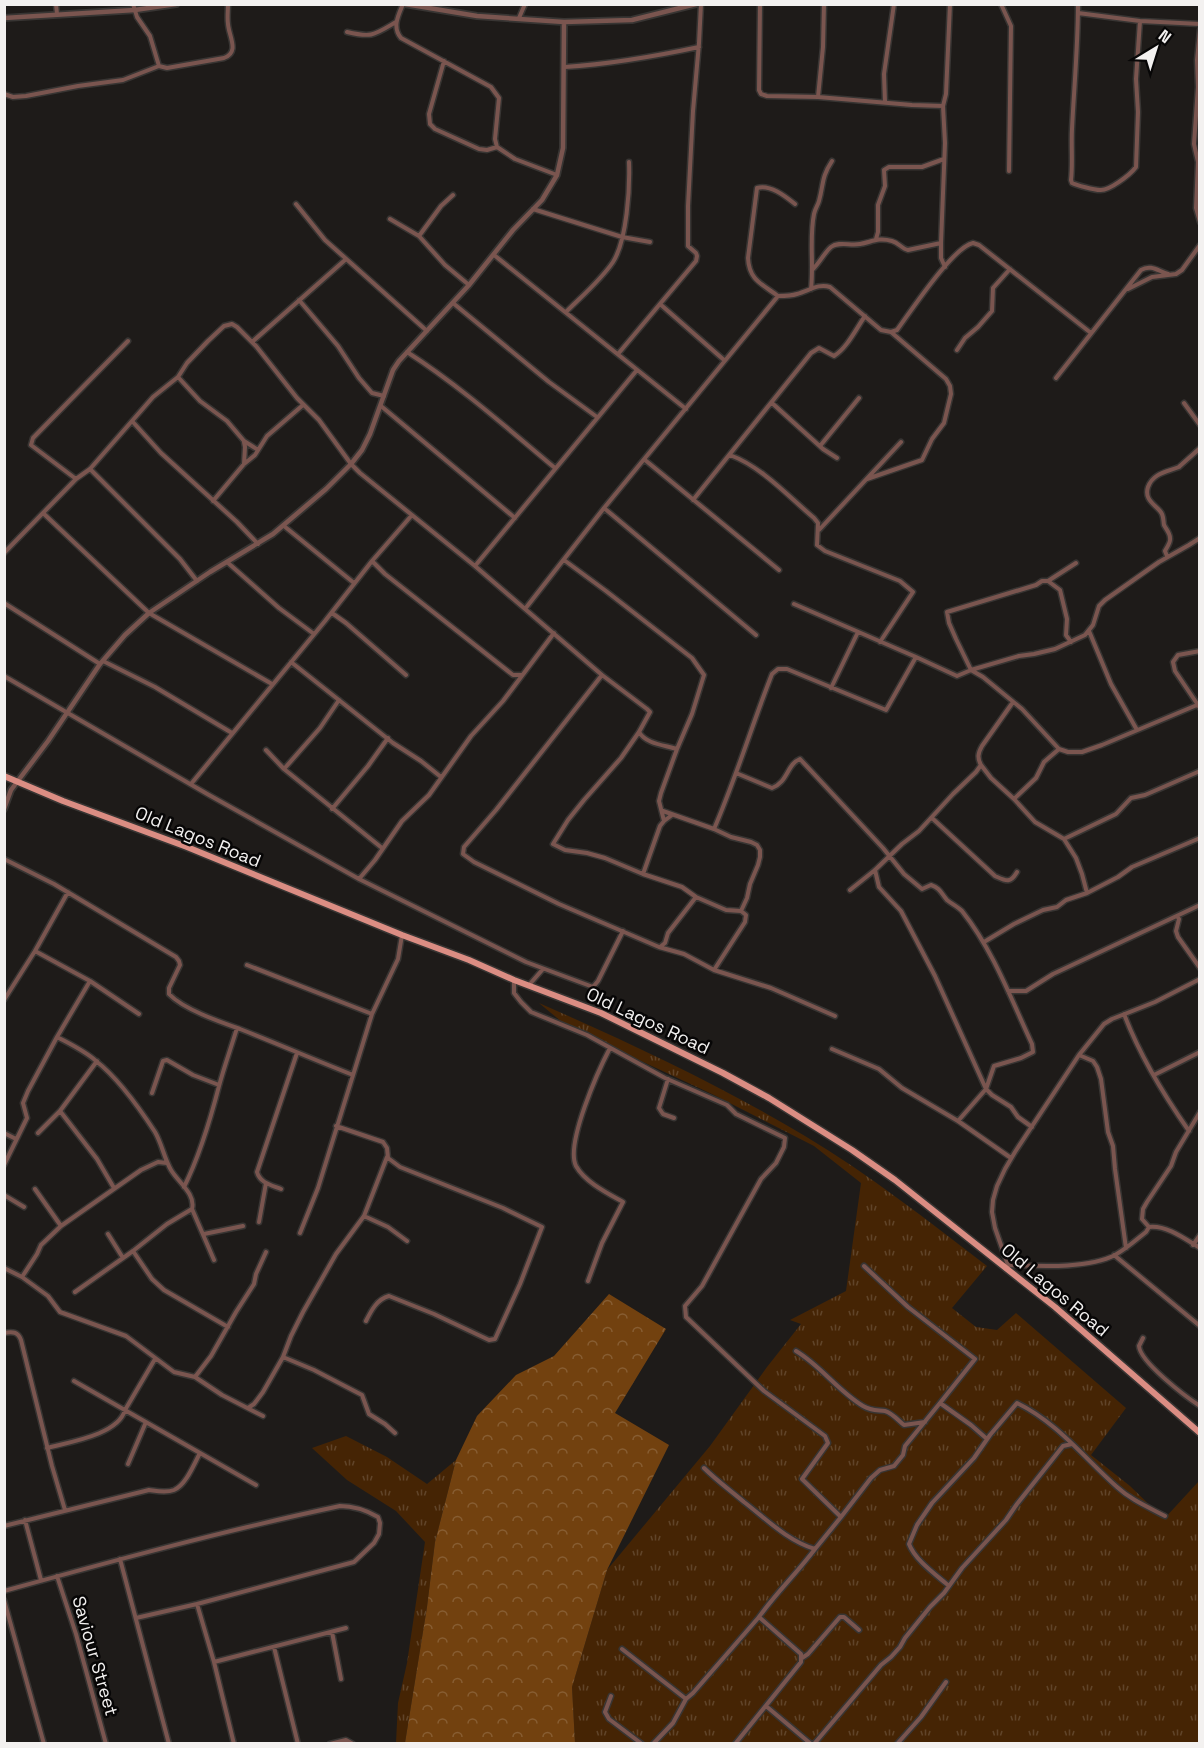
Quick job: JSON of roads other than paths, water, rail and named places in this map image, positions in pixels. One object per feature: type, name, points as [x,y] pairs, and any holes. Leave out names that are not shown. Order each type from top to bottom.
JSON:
[{"type":"main road","name":"Old Lagos Road","points":[[4,776],[601,1013],[769,1098],[895,1180],[1007,1267],[1200,1433]]},
{"type":"street","points":[[56,4],[57,14]]},
{"type":"street","points":[[4,18],[176,4]]},
{"type":"street","points":[[4,94],[13,97],[26,96],[123,80],[159,66],[167,68],[229,56],[233,45],[227,23],[228,4]]},
{"type":"street","points":[[557,175],[515,159],[497,147],[495,138],[499,98],[496,93],[491,87],[401,38],[396,22],[404,4],[477,16],[564,22],[632,20],[696,4]]},
{"type":"street","points":[[519,18],[525,4]]},
{"type":"street","points":[[618,354],[696,261],[696,253],[688,246],[688,206],[701,4]]},
{"type":"street","points":[[760,4],[759,90],[761,94],[943,106]]},
{"type":"street","points":[[818,97],[824,4]]},
{"type":"street","points":[[885,102],[884,74],[894,4]]},
{"type":"street","points":[[945,267],[941,258],[945,143],[943,106],[946,94],[950,4]]},
{"type":"street","points":[[1001,4],[1011,26],[1009,171]]},
{"type":"street","points":[[1078,4],[1072,183],[1105,190],[1134,171],[1137,163],[1136,79],[1140,21]]},
{"type":"street","points":[[134,7],[141,24],[150,36],[159,66]]},
{"type":"street","points":[[1078,13],[1140,21],[1200,24]]},
{"type":"street","points":[[347,32],[363,36],[372,35],[396,22]]},
{"type":"street","points":[[5,807],[11,790],[101,663],[125,635],[149,613],[284,526],[351,464],[362,450],[370,434],[393,370],[469,285],[533,208],[542,201],[557,175],[563,148],[564,22]]},
{"type":"street","points":[[1200,30],[1197,60],[1199,87],[1194,139],[1198,162],[1196,208],[1200,222]]},
{"type":"street","points":[[564,67],[631,61],[699,47]]},
{"type":"street","points":[[444,61],[429,114],[430,124],[435,129],[479,149],[487,150],[497,147]]},
{"type":"street","points":[[1194,139],[1200,143]]},
{"type":"street","points":[[876,239],[878,206],[885,186],[884,170],[889,167],[922,167],[944,159]]},
{"type":"street","points":[[811,289],[813,269],[811,249],[815,212],[823,176],[832,161]]},
{"type":"street","points":[[566,312],[609,267],[620,249],[629,190],[629,162]]},
{"type":"street","points":[[795,204],[774,190],[762,186],[757,188],[748,258],[752,277],[778,296],[796,295],[824,285],[830,288],[881,330],[891,332],[946,379],[950,386],[951,394],[944,423],[932,439],[922,459],[867,479]]},
{"type":"street","points":[[419,236],[441,206],[453,195]]},
{"type":"street","points":[[296,204],[325,240],[345,260],[427,331]]},
{"type":"street","points":[[533,208],[622,237],[651,242]]},
{"type":"street","points":[[390,219],[419,236],[445,265],[469,285]]},
{"type":"street","points":[[813,269],[833,245],[837,244],[860,244],[876,239],[895,242],[905,250],[941,243]]},
{"type":"street","points":[[891,332],[897,330],[962,248],[973,243],[979,245],[1091,333]]},
{"type":"street","points":[[1125,291],[1152,277],[1176,274],[1182,270],[1200,245]]},
{"type":"street","points":[[494,255],[686,409]]},
{"type":"street","points":[[252,342],[345,260]]},
{"type":"street","points":[[1056,378],[1141,270],[1151,267],[1168,274]]},
{"type":"street","points":[[957,351],[965,338],[991,314],[993,288],[1010,269]]},
{"type":"street","points":[[525,609],[604,508],[778,296]]},
{"type":"street","points":[[299,300],[338,346],[372,393],[384,396]]},
{"type":"street","points":[[453,303],[549,382],[597,417]]},
{"type":"street","points":[[660,304],[724,360]]},
{"type":"street","points":[[693,500],[815,349],[823,349],[834,356],[865,316]]},
{"type":"street","points":[[4,553],[76,479],[90,469],[153,398],[178,377],[187,363],[224,326],[232,324],[252,342],[303,405],[326,429],[351,464],[476,566],[602,675],[650,712],[621,758],[568,820],[553,844],[565,850],[605,858],[682,887],[696,897],[726,910],[741,911],[746,915],[745,922],[714,970]]},
{"type":"street","points":[[76,479],[31,446],[33,438],[128,341]]},
{"type":"street","points":[[407,352],[441,374],[555,468]]},
{"type":"street","points":[[476,566],[637,370]]},
{"type":"street","points":[[178,377],[200,401],[227,421],[244,441],[258,450]]},
{"type":"street","points":[[820,446],[859,398]]},
{"type":"street","points":[[772,403],[823,449],[837,458]]},
{"type":"street","points":[[1184,403],[1200,425]]},
{"type":"street","points":[[213,501],[244,464],[255,455],[271,432],[303,405]]},
{"type":"street","points":[[381,406],[514,518]]},
{"type":"street","points":[[132,421],[161,453],[258,544]]},
{"type":"street","points":[[244,441],[244,464]]},
{"type":"street","points":[[819,530],[901,442]]},
{"type":"street","points":[[1167,556],[1165,551],[1170,542],[1170,534],[1164,524],[1162,514],[1149,499],[1148,487],[1156,476],[1181,466],[1200,448]]},
{"type":"street","points":[[730,455],[754,467],[806,510],[818,523],[817,544],[825,551],[900,581],[913,592],[880,642]]},
{"type":"street","points":[[645,460],[779,570]]},
{"type":"street","points":[[90,469],[173,552],[196,581]]},
{"type":"street","points":[[604,508],[756,635]]},
{"type":"street","points":[[43,513],[149,613],[272,684]]},
{"type":"street","points":[[191,784],[412,515]]},
{"type":"street","points":[[284,526],[354,583]]},
{"type":"street","points":[[794,604],[957,676],[1019,656],[1055,649],[1085,635],[1089,631],[1096,611],[1105,600],[1167,556],[1190,546],[1200,538]]},
{"type":"street","points":[[564,560],[692,658],[704,675],[692,714],[676,749],[659,801],[664,821],[643,874]]},
{"type":"street","points":[[372,561],[385,574],[513,675],[522,675]]},
{"type":"street","points":[[227,562],[279,608],[314,634]]},
{"type":"street","points":[[1076,564],[1036,585],[947,612],[956,639],[971,670],[982,676],[1032,718],[1059,748],[1068,752],[1082,752],[1198,706],[1175,671],[1173,662],[1178,655],[1200,651]]},
{"type":"street","points":[[1048,580],[1060,590],[1067,619],[1066,635],[1071,642]]},
{"type":"street","points":[[4,603],[101,663],[155,687],[232,734]]},
{"type":"street","points":[[332,613],[406,675]]},
{"type":"street","points":[[1089,631],[1111,684],[1137,730]]},
{"type":"street","points":[[831,688],[858,632]]},
{"type":"street","points":[[359,879],[398,826],[429,795],[554,633]]},
{"type":"street","points":[[714,829],[772,674],[778,669],[787,669],[886,710],[916,657]]},
{"type":"street","points":[[291,662],[441,777]]},
{"type":"street","points":[[513,675],[514,684]]},
{"type":"street","points":[[602,675],[489,819],[464,847],[463,854],[559,904],[659,947],[684,954],[714,970],[771,988],[835,1016]]},
{"type":"street","points":[[4,676],[359,879],[526,962],[593,987],[623,931]]},
{"type":"street","points":[[284,769],[320,728],[339,700]]},
{"type":"street","points":[[1013,702],[987,738],[979,752],[978,760],[991,778],[1035,822],[1064,839],[1076,858],[1087,893]]},
{"type":"street","points":[[639,732],[643,738],[676,749]]},
{"type":"street","points":[[332,809],[388,738]]},
{"type":"street","points":[[1014,799],[1036,778],[1044,762],[1059,748]]},
{"type":"street","points":[[266,750],[284,769],[383,848]]},
{"type":"street","points":[[736,773],[772,788],[784,780],[796,760],[800,759],[904,874],[922,889],[931,885],[938,887],[948,900],[960,909],[984,942],[1034,1052],[994,1066],[986,1089],[958,1121]]},
{"type":"street","points":[[850,890],[932,818],[981,765]]},
{"type":"street","points":[[1064,839],[1116,813],[1131,798],[1145,795],[1200,771]]},
{"type":"street","points":[[663,811],[757,845],[760,850],[758,865],[741,911]]},
{"type":"street","points":[[664,821],[672,815]]},
{"type":"street","points":[[932,818],[995,876],[1010,881],[1017,872]]},
{"type":"street","points":[[984,942],[1043,910],[1057,907],[1066,900],[1087,893],[1132,867],[1200,838]]},
{"type":"street","points":[[4,859],[68,892],[176,957],[180,965],[169,988],[169,994],[194,1010],[353,1075]]},
{"type":"street","points":[[875,870],[879,886],[901,911],[935,976],[986,1089],[1011,1107],[1018,1117],[1032,1127]]},
{"type":"street","points":[[4,1000],[68,892]]},
{"type":"street","points":[[659,947],[665,943],[668,933],[696,897]]},
{"type":"street","points":[[1007,990],[1026,991],[1053,974],[1200,905]]},
{"type":"street","points":[[1177,916],[1179,919],[1176,931],[1178,937],[1200,968]]},
{"type":"street","points":[[300,1233],[318,1188],[372,1014],[398,959],[402,935]]},
{"type":"street","points":[[35,951],[90,981],[139,1014]]},
{"type":"street","points":[[247,964],[372,1014]]},
{"type":"street","points":[[528,985],[543,969]]},
{"type":"street","points":[[514,980],[514,993],[531,1012],[587,1035],[668,1079],[727,1105],[736,1113],[785,1138],[784,1147],[776,1163],[761,1179],[702,1286],[685,1306],[686,1317],[764,1391],[825,1436],[828,1443],[802,1479],[841,1517]]},
{"type":"street","points":[[1149,1227],[1126,1248],[1098,1260],[1070,1265],[1007,1267],[995,1228],[992,1212],[993,1200],[997,1186],[1011,1158],[1079,1055],[1104,1024],[1199,980]]},
{"type":"street","points":[[4,1165],[27,1118],[23,1103],[57,1037],[90,981]]},
{"type":"street","points":[[1124,1014],[1134,1040],[1171,1105],[1189,1131]]},
{"type":"street","points":[[184,1187],[209,1127],[219,1085],[237,1028]]},
{"type":"street","points":[[57,1037],[97,1061],[116,1081],[155,1132],[167,1163],[194,1203],[192,1209],[167,1224],[75,1292]]},
{"type":"street","points":[[588,1281],[602,1243],[623,1202],[587,1178],[577,1168],[574,1160],[578,1130],[596,1075],[610,1048]]},
{"type":"street","points":[[832,1049],[879,1069],[902,1088],[958,1121],[1011,1158]]},
{"type":"street","points":[[1154,1075],[1200,1052]]},
{"type":"street","points":[[281,1189],[266,1183],[258,1177],[257,1172],[297,1053]]},
{"type":"street","points":[[1079,1055],[1093,1061],[1098,1066],[1108,1132],[1113,1146],[1126,1248]]},
{"type":"street","points":[[152,1093],[163,1061],[166,1060],[219,1085]]},
{"type":"street","points":[[38,1133],[60,1111],[97,1061]]},
{"type":"street","points":[[668,1079],[659,1108],[663,1114],[674,1118]]},
{"type":"street","points":[[60,1111],[97,1159],[114,1188]]},
{"type":"street","points":[[1149,1227],[1142,1219],[1143,1209],[1171,1166],[1176,1152],[1200,1112]]},
{"type":"street","points":[[247,1408],[254,1404],[263,1392],[336,1254],[364,1216],[387,1155],[387,1148],[383,1142],[336,1126]]},
{"type":"street","points":[[4,1133],[16,1139]]},
{"type":"street","points":[[366,1321],[380,1299],[389,1296],[492,1341],[497,1337],[542,1228],[540,1224],[523,1219],[503,1208],[400,1167],[387,1155]]},
{"type":"street","points":[[22,1277],[41,1245],[61,1226],[150,1164],[167,1163]]},
{"type":"street","points":[[259,1222],[266,1183]]},
{"type":"street","points":[[35,1189],[61,1226]]},
{"type":"street","points":[[4,1195],[24,1207]]},
{"type":"street","points":[[192,1209],[214,1260]]},
{"type":"street","points":[[364,1216],[388,1227],[406,1241]]},
{"type":"street","points":[[204,1234],[243,1226]]},
{"type":"street","points":[[1149,1227],[1159,1226],[1200,1248]]},
{"type":"street","points":[[108,1234],[123,1258]]},
{"type":"street","points":[[1193,1245],[1200,1235]]},
{"type":"street","points":[[133,1251],[152,1279],[164,1290],[228,1327]]},
{"type":"street","points":[[195,1377],[211,1356],[254,1284],[266,1252]]},
{"type":"street","points":[[1114,1255],[1200,1326]]},
{"type":"street","points":[[653,1743],[673,1723],[686,1699],[759,1617],[871,1478],[880,1470],[894,1466],[903,1455],[905,1446],[975,1359],[908,1307],[864,1266]]},
{"type":"street","points":[[4,1268],[22,1277],[48,1296],[60,1312],[126,1336],[174,1372],[195,1377],[222,1395],[262,1416]]},
{"type":"street","points":[[4,1333],[19,1334],[65,1510]]},
{"type":"street","points":[[1143,1338],[1139,1347],[1142,1356],[1172,1385],[1200,1406]]},
{"type":"street","points":[[796,1351],[862,1406],[872,1411],[887,1411],[904,1425],[925,1422]]},
{"type":"street","points":[[283,1357],[362,1395],[369,1414],[395,1433]]},
{"type":"street","points":[[47,1448],[96,1435],[109,1428],[122,1417],[155,1359]]},
{"type":"street","points":[[74,1381],[256,1485]]},
{"type":"street","points":[[940,1403],[987,1439]]},
{"type":"street","points":[[949,1586],[919,1560],[909,1544],[917,1525],[932,1503],[974,1458],[1017,1403],[1035,1413],[1072,1444],[1117,1488],[1165,1516]]},
{"type":"street","points":[[128,1464],[146,1422]]},
{"type":"street","points":[[766,1706],[812,1743],[881,1665],[891,1658],[930,1606],[944,1593],[962,1568],[1006,1520],[1063,1446],[1072,1444]]},
{"type":"street","points":[[5,1525],[149,1490],[175,1490],[182,1485],[200,1454]]},
{"type":"street","points":[[704,1468],[784,1533],[800,1544],[815,1549]]},
{"type":"street","points":[[4,1591],[249,1526],[340,1506],[358,1508],[378,1517],[379,1534],[374,1543],[354,1562],[136,1618]]},
{"type":"street","points":[[25,1520],[41,1580]]},
{"type":"street","points":[[120,1559],[169,1743]]},
{"type":"street","name":"Saviour Street","points":[[57,1576],[76,1634],[106,1743]]},
{"type":"street","points":[[4,1600],[44,1743]]},
{"type":"street","points":[[197,1604],[234,1743]]},
{"type":"street","points":[[735,1743],[801,1662],[801,1654],[759,1617]]},
{"type":"street","points":[[801,1658],[808,1654],[840,1617],[844,1617],[859,1630]]},
{"type":"street","points":[[214,1662],[346,1628]]},
{"type":"street","points":[[332,1632],[341,1679]]},
{"type":"street","points":[[274,1647],[298,1743]]},
{"type":"street","points":[[622,1649],[686,1699]]},
{"type":"street","points":[[897,1743],[921,1718],[946,1682]]},
{"type":"street","points":[[611,1696],[605,1712],[609,1719],[642,1743]]},
{"type":"street","points":[[330,1743],[346,1740],[353,1743]]}]
